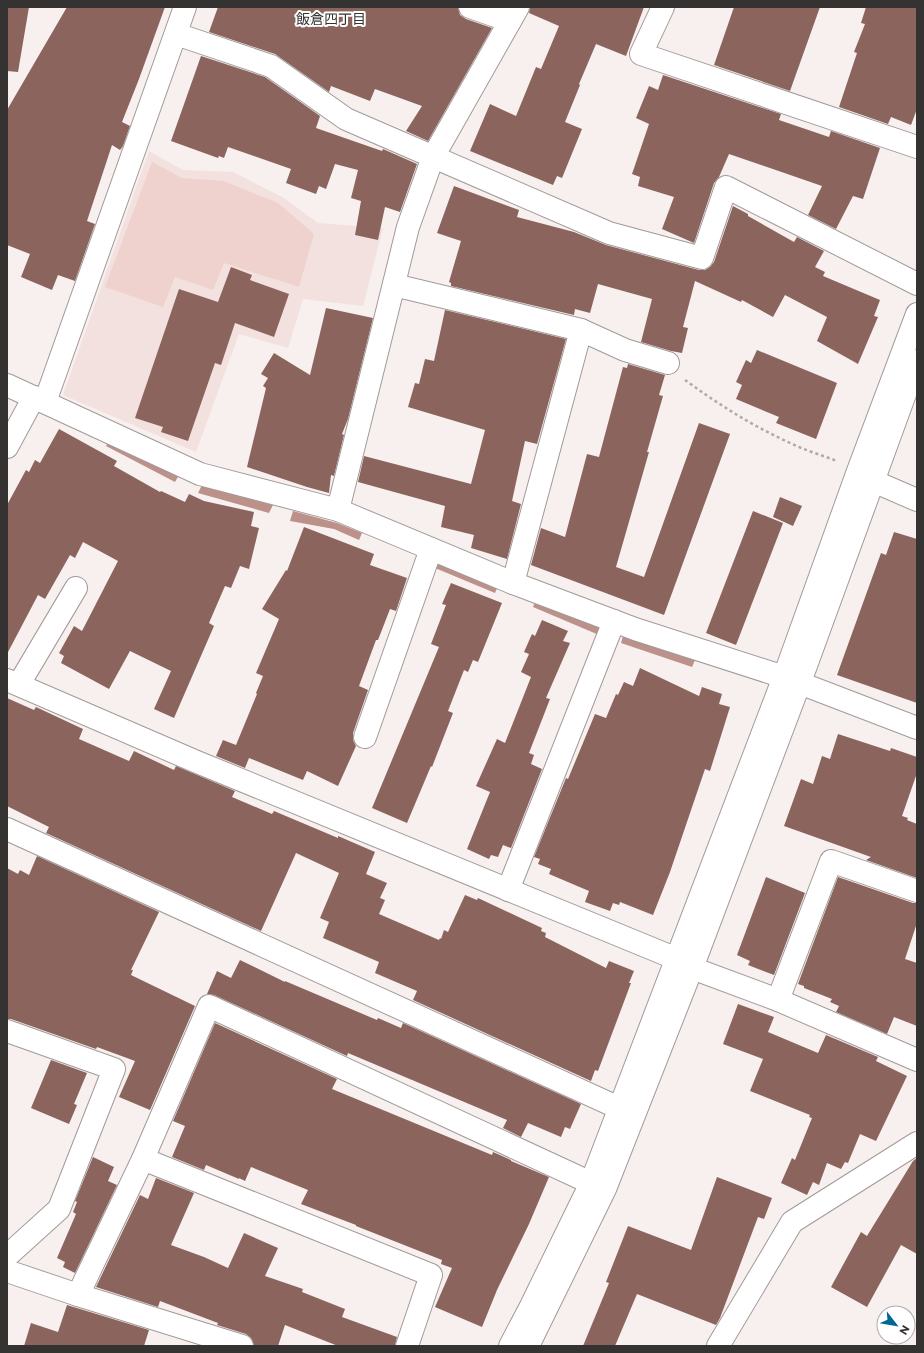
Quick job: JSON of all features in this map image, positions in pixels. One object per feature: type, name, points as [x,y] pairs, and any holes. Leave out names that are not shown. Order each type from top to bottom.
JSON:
[{"type":"street","points":[[7,447],[39,400],[185,7]]},
{"type":"street","points":[[338,510],[408,227],[433,157],[514,14],[470,7]]},
{"type":"street","points":[[663,7],[641,54],[917,147]]},
{"type":"street","points":[[176,34],[271,66],[346,119],[609,233],[702,258],[726,187],[917,284]]},
{"type":"street","points":[[394,285],[581,330],[625,350],[668,363]]},
{"type":"street","points":[[792,679],[858,471],[917,314]]},
{"type":"street","points":[[513,583],[581,330]]},
{"type":"street","points":[[528,1346],[605,1189],[685,963],[792,679],[873,481],[917,361]]},
{"type":"street","points":[[7,385],[200,474],[338,510],[513,583],[635,629],[792,679],[917,728]]},
{"type":"street","points":[[873,481],[917,500]]},
{"type":"street","points":[[365,737],[431,549]]},
{"type":"street","points":[[76,588],[13,682],[197,762],[778,1000],[917,1060]]},
{"type":"street","points":[[508,890],[614,621]]},
{"type":"street","points":[[7,829],[619,1108]]},
{"type":"street","points":[[778,1000],[831,861],[917,891]]},
{"type":"street","points":[[510,1346],[591,1183],[619,1108],[685,963]]},
{"type":"street","points":[[78,1295],[143,1159],[210,1006],[591,1183]]},
{"type":"street","points":[[7,1031],[114,1069],[59,1209],[7,1256]]},
{"type":"street","points":[[718,1346],[792,1222],[917,1142]]},
{"type":"street","points":[[143,1159],[431,1275],[407,1346]]},
{"type":"street","points":[[7,1271],[78,1295],[242,1346]]},
{"type":"path","points":[[668,363],[680,377],[753,425],[790,443],[838,461]]},
{"type":"shaded area","points":[[149,151],[183,170],[233,172],[284,198],[318,223],[383,228],[363,306],[303,299],[288,348],[239,334],[196,452],[63,395]]},
{"type":"shaded area","points":[[152,162],[182,178],[223,181],[278,203],[314,234],[299,287],[224,263],[213,290],[175,277],[163,307],[105,287]]},
{"type":"shaded area","points":[[110,439],[179,475],[175,482],[106,446]]},
{"type":"shaded area","points":[[202,485],[273,505],[269,513],[198,493]]},
{"type":"shaded area","points":[[293,511],[337,523],[362,533],[359,540],[334,529],[290,521]]},
{"type":"shaded area","points":[[439,559],[499,584],[495,593],[435,568]]},
{"type":"shaded area","points":[[536,599],[603,627],[599,635],[533,607]]},
{"type":"shaded area","points":[[623,636],[695,660],[692,667],[621,643]]},
{"type":"building","points":[[7,7],[29,7],[18,72],[7,71]]},
{"type":"building","points":[[67,7],[165,7],[122,122],[130,126],[123,146],[120,150],[112,145],[87,221],[95,224],[75,281],[58,275],[52,290],[21,277],[30,254],[7,245],[7,110]]},
{"type":"building","points":[[218,7],[458,7],[460,15],[466,19],[492,28],[428,141],[406,131],[422,106],[375,89],[370,101],[331,86],[329,92],[275,54],[209,32]]},
{"type":"building","points":[[530,7],[644,7],[626,56],[596,44],[565,122],[582,129],[562,178],[557,176],[553,185],[470,151],[490,104],[516,116],[536,67],[541,69],[559,26],[529,13]]},
{"type":"building","points":[[734,7],[820,7],[790,91],[714,65]]},
{"type":"building","points":[[866,7],[917,7],[917,109],[911,125],[891,117],[888,124],[839,107],[857,53],[854,52],[865,24],[861,23]]},
{"type":"building","points":[[201,56],[265,77],[320,116],[316,128],[382,151],[383,149],[417,164],[400,212],[385,207],[378,240],[355,235],[361,201],[351,198],[358,170],[335,164],[326,189],[319,186],[316,194],[286,183],[291,169],[228,147],[224,158],[219,156],[218,158],[171,141]]},
{"type":"building","points":[[663,75],[781,114],[779,120],[829,137],[831,131],[880,148],[863,199],[853,196],[836,229],[808,215],[822,186],[729,154],[719,177],[714,183],[694,243],[662,229],[674,197],[638,186],[640,177],[632,174],[649,124],[636,118],[649,86],[658,90]]},
{"type":"building","points":[[454,186],[519,210],[517,217],[574,232],[606,245],[699,270],[705,270],[714,262],[733,206],[794,242],[797,237],[824,251],[815,267],[825,272],[823,276],[880,300],[874,316],[878,317],[858,364],[817,341],[827,317],[785,295],[773,317],[742,300],[741,302],[695,281],[683,327],[688,328],[682,353],[641,342],[652,299],[598,284],[590,313],[575,309],[574,315],[451,286],[451,283],[449,282],[461,241],[437,233]]},
{"type":"building","points":[[231,267],[252,275],[250,280],[289,294],[274,337],[235,323],[221,365],[215,363],[188,441],[161,432],[163,427],[135,418],[179,289],[218,302]]},
{"type":"building","points":[[326,308],[373,318],[348,419],[342,434],[344,435],[334,476],[331,475],[329,493],[247,467],[266,388],[263,386],[268,378],[261,374],[274,353],[310,375]]},
{"type":"building","points":[[445,310],[566,339],[537,444],[525,441],[512,501],[521,504],[507,559],[471,548],[474,535],[441,527],[445,506],[358,482],[364,456],[471,484],[485,430],[408,407],[415,383],[419,384],[425,359],[434,361]]},
{"type":"building","points":[[757,350],[837,383],[816,439],[776,423],[779,417],[736,399],[742,385],[736,382],[746,360],[751,363]]},
{"type":"building","points":[[628,364],[665,375],[659,395],[663,396],[647,452],[649,452],[616,567],[644,577],[699,423],[730,434],[664,615],[531,565],[541,528],[565,537],[587,454],[599,457],[623,367],[627,368]]},
{"type":"building","points":[[59,429],[117,461],[114,466],[160,492],[161,491],[185,502],[189,494],[204,501],[254,512],[251,526],[259,528],[249,569],[240,566],[231,588],[225,586],[209,623],[214,626],[174,718],[154,709],[171,671],[130,651],[109,689],[61,663],[64,656],[59,653],[74,626],[82,631],[118,561],[83,542],[75,558],[70,555],[45,599],[38,595],[7,654],[7,505],[26,470],[29,472],[35,460],[40,463]]},
{"type":"building","points":[[780,497],[802,506],[793,526],[773,517]]},
{"type":"building","points":[[753,511],[783,523],[736,645],[706,633]]},
{"type":"building","points":[[304,527],[374,554],[370,565],[407,578],[396,611],[390,609],[378,640],[376,640],[359,686],[368,690],[353,733],[353,740],[356,746],[338,786],[307,771],[303,780],[249,758],[245,768],[216,756],[223,740],[236,745],[257,694],[256,693],[263,676],[256,673],[279,619],[262,609],[286,570],[287,571]]},
{"type":"building","points":[[894,532],[917,539],[917,703],[837,675],[881,553],[886,555]]},
{"type":"building","points":[[451,583],[502,603],[478,662],[473,660],[468,672],[464,670],[448,711],[453,713],[432,767],[431,766],[407,823],[372,808],[439,647],[431,644],[446,605],[442,604]]},
{"type":"building","points":[[542,620],[568,631],[563,641],[570,643],[546,698],[550,699],[529,753],[534,755],[531,764],[542,769],[511,848],[503,845],[498,857],[491,855],[489,859],[467,849],[490,792],[476,786],[497,739],[505,743],[531,677],[521,672],[529,654],[524,652],[532,634],[535,636]]},
{"type":"building","points":[[640,668],[699,696],[702,687],[722,694],[719,704],[730,707],[710,771],[705,769],[670,872],[653,915],[620,902],[619,905],[613,903],[610,911],[585,902],[589,891],[549,874],[551,869],[538,864],[540,859],[534,857],[566,778],[568,779],[595,714],[606,718],[616,694],[618,695],[624,682],[633,686]]},
{"type":"building","points":[[7,698],[34,710],[36,707],[83,729],[79,739],[129,761],[134,751],[174,770],[176,766],[235,791],[232,797],[272,814],[274,811],[375,852],[366,874],[387,883],[380,898],[385,900],[379,914],[439,940],[440,938],[441,939],[444,930],[448,932],[465,895],[477,900],[478,898],[542,928],[541,931],[546,933],[545,937],[606,968],[609,961],[634,971],[629,983],[631,983],[598,1071],[595,1070],[591,1081],[413,1000],[417,991],[375,973],[379,962],[323,938],[329,922],[320,918],[339,873],[296,853],[261,931],[46,833],[49,827],[7,806]]},
{"type":"building","points":[[838,734],[890,751],[891,748],[917,757],[917,773],[902,816],[917,824],[917,878],[866,860],[871,857],[784,826],[801,779],[813,784],[822,756],[830,759]]},
{"type":"building","points":[[37,856],[159,912],[131,970],[133,970],[131,975],[195,1006],[150,1110],[119,1097],[135,1061],[97,1047],[96,1049],[11,1019],[7,1019],[7,868],[18,874],[20,870],[29,875]]},
{"type":"building","points":[[766,877],[805,893],[774,975],[748,965],[750,961],[737,955]]},
{"type":"building","points":[[838,877],[913,903],[917,903],[917,923],[905,959],[917,963],[917,1026],[894,1017],[887,1034],[836,1012],[839,1006],[830,1002],[832,999],[804,988],[804,986],[798,984]]},
{"type":"building","points":[[240,960],[285,982],[377,1020],[378,1018],[401,1028],[403,1023],[581,1104],[570,1129],[565,1127],[561,1137],[528,1123],[521,1137],[503,1128],[507,1120],[348,1053],[347,1056],[214,995],[207,994],[217,971],[231,978]]},
{"type":"building","points":[[738,1004],[774,1017],[768,1032],[818,1053],[826,1035],[878,1057],[876,1061],[907,1076],[876,1141],[860,1134],[848,1163],[845,1162],[841,1169],[827,1163],[819,1185],[813,1182],[807,1195],[781,1183],[792,1158],[795,1160],[812,1118],[809,1117],[810,1115],[750,1091],[763,1059],[723,1044]]},
{"type":"building","points":[[215,1023],[337,1079],[332,1089],[492,1155],[493,1152],[549,1177],[529,1224],[497,1290],[482,1327],[435,1307],[452,1268],[441,1264],[442,1260],[301,1204],[308,1190],[251,1167],[245,1181],[206,1165],[204,1170],[172,1157],[185,1126],[173,1121]]},
{"type":"building","points":[[51,1060],[87,1073],[74,1104],[77,1105],[69,1124],[31,1108]]},
{"type":"building","points":[[93,1157],[114,1167],[108,1181],[117,1185],[75,1273],[63,1267],[65,1262],[57,1258],[76,1214],[73,1212],[77,1202],[75,1201]]},
{"type":"building","points":[[917,1158],[917,1254],[901,1245],[867,1307],[831,1287],[861,1232],[867,1236],[913,1161]]},
{"type":"building","points":[[717,1177],[772,1198],[764,1219],[758,1217],[716,1325],[637,1294],[615,1346],[583,1346],[609,1283],[606,1282],[628,1226],[691,1250]]},
{"type":"building","points":[[156,1178],[194,1193],[171,1245],[204,1257],[228,1268],[244,1233],[278,1248],[265,1276],[303,1289],[302,1292],[345,1309],[342,1317],[397,1337],[395,1346],[338,1346],[285,1325],[278,1346],[254,1346],[251,1338],[246,1334],[217,1325],[218,1323],[160,1301],[158,1307],[96,1287],[140,1195],[148,1199]]},
{"type":"building","points":[[67,1305],[149,1330],[144,1346],[24,1346],[31,1323],[58,1332]]},
{"type":"district","name":"飯倉四丁目","points":[[331,19]]}]
